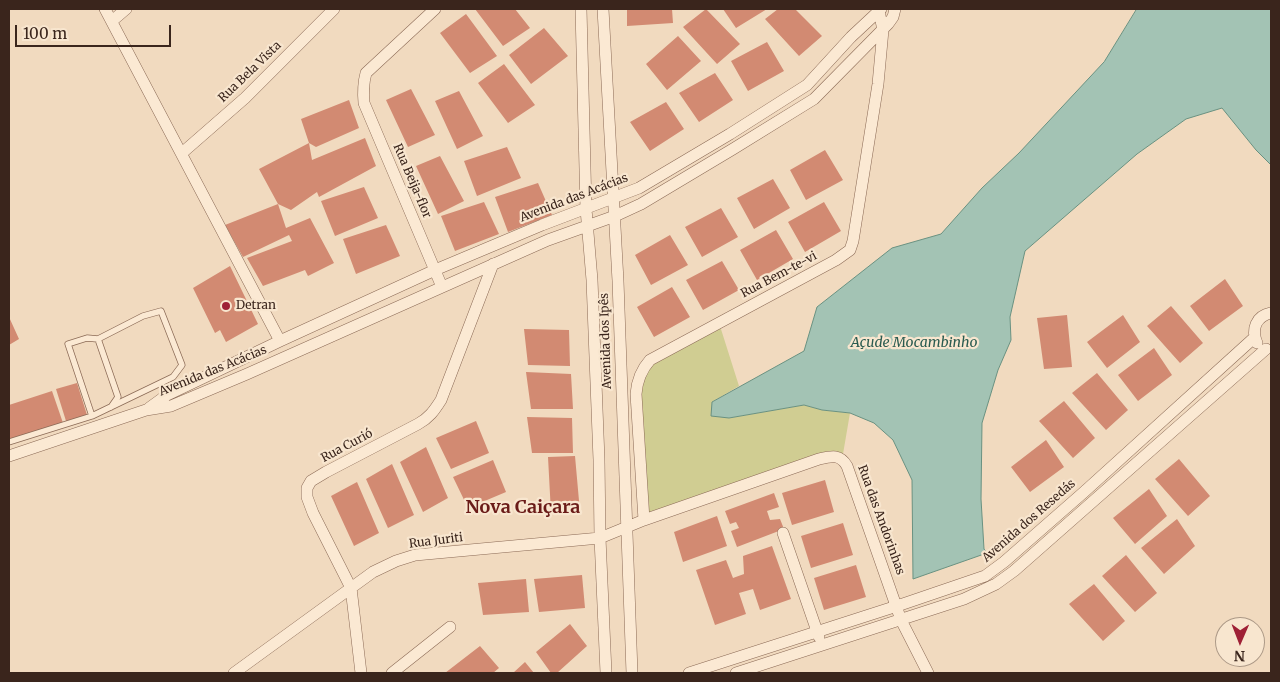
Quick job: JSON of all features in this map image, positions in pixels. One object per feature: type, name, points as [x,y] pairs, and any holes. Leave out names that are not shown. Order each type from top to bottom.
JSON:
[{"type":"street","points":[[105,9],[280,341]]},
{"type":"street","points":[[112,21],[126,9]]},
{"type":"street","name":"Rua Bela Vista","points":[[182,153],[245,98],[334,9]]},
{"type":"street","name":"Rua Beija-flor","points":[[435,9],[373,65],[366,73],[363,84],[364,102],[442,287]]},
{"type":"street","name":"Avenida dos Ipês","points":[[581,9],[586,209],[592,280],[606,673]]},
{"type":"street","name":"Avenida dos Ipês","points":[[603,9],[615,216],[632,673]]},
{"type":"street","name":"Avenida das Acácias","points":[[146,410],[171,406],[548,240],[615,216],[650,199],[814,99],[883,30],[893,17],[895,9]]},
{"type":"street","name":"Avenida das Acácias","points":[[146,410],[167,395],[435,270],[542,225],[639,188],[730,134],[807,85],[875,14]]},
{"type":"street","name":"Rua Bem-te-vi","points":[[644,520],[636,394],[638,380],[645,366],[650,360],[836,260],[850,250],[878,84],[883,30],[875,14]]},
{"type":"street","name":"Rua Curió","points":[[361,673],[351,588],[312,513],[307,497],[307,488],[311,481],[326,472],[418,424],[434,412],[441,400],[493,264]]},
{"type":"street","points":[[736,673],[972,596],[1014,572],[1268,350],[1257,342],[1254,337],[1254,331],[1258,320],[1263,315],[1271,313]]},
{"type":"street","name":"Avenida dos Resedás","points":[[688,673],[897,606],[975,580],[992,572],[1084,492],[1254,337]]},
{"type":"street","points":[[9,456],[146,410]]},
{"type":"street","name":"Rua das Andorinhas","points":[[644,520],[819,459],[837,456],[847,466],[901,620],[928,673]]},
{"type":"street","name":"Rua Juriti","points":[[234,673],[373,572],[396,561],[415,555],[600,538],[644,520]]},
{"type":"street","points":[[783,532],[822,646]]},
{"type":"street","points":[[392,673],[450,627]]},
{"type":"lane","points":[[9,442],[92,416],[173,378],[182,365],[160,311],[143,316],[98,339],[87,338],[68,344],[92,416]]},
{"type":"lane","points":[[98,339],[118,397],[109,408]]},
{"type":"shaded area","points":[[720,326],[739,386],[712,402],[729,418],[804,405],[822,410],[850,413],[843,454],[644,519],[641,379],[653,363]]},
{"type":"water","name":"Açude Mocambinho","points":[[1137,9],[1271,9],[1271,165],[1256,150],[1222,108],[1186,119],[1137,154],[1025,251],[1010,317],[1011,340],[998,370],[982,423],[981,499],[984,549],[987,553],[913,579],[912,480],[893,440],[874,423],[850,413],[822,410],[804,405],[729,418],[711,416],[712,402],[804,351],[817,307],[892,248],[941,234],[982,188],[1019,153],[1104,62]]},
{"type":"building","points":[[475,9],[515,9],[530,28],[503,46]]},
{"type":"building","points":[[627,9],[672,9],[673,23],[627,26]]},
{"type":"building","points":[[706,9],[740,44],[717,64],[683,27]]},
{"type":"building","points":[[723,9],[767,9],[736,28]]},
{"type":"building","points":[[778,9],[795,9],[822,36],[799,56],[765,19]]},
{"type":"building","points":[[466,14],[497,56],[470,73],[440,33]]},
{"type":"building","points":[[544,28],[568,56],[531,84],[509,55]]},
{"type":"building","points":[[678,36],[701,61],[667,90],[646,64]]},
{"type":"building","points":[[767,42],[784,71],[748,91],[731,61]]},
{"type":"building","points":[[504,64],[535,105],[508,123],[478,83]]},
{"type":"building","points":[[715,73],[733,100],[699,122],[679,93]]},
{"type":"building","points":[[411,89],[435,135],[408,147],[386,100]]},
{"type":"building","points":[[459,91],[483,136],[457,149],[435,101]]},
{"type":"building","points":[[349,100],[359,128],[316,147],[309,143],[301,119]]},
{"type":"building","points":[[666,102],[684,129],[650,151],[630,122]]},
{"type":"building","points":[[365,138],[376,166],[319,197],[317,192],[291,210],[278,204],[259,169],[309,143],[312,160]]},
{"type":"building","points":[[507,147],[521,178],[477,196],[464,161]]},
{"type":"building","points":[[825,150],[843,180],[806,200],[790,170]]},
{"type":"building","points":[[440,156],[464,201],[438,214],[416,166]]},
{"type":"building","points":[[773,179],[790,208],[754,229],[737,198]]},
{"type":"building","points":[[538,183],[552,215],[508,232],[495,197]]},
{"type":"building","points":[[364,187],[378,218],[335,236],[321,201]]},
{"type":"building","points":[[484,202],[499,234],[455,251],[441,216]]},
{"type":"building","points":[[824,202],[841,231],[805,252],[788,222]]},
{"type":"building","points":[[278,204],[286,228],[310,218],[334,263],[308,276],[305,270],[263,286],[247,258],[292,241],[289,235],[243,257],[225,225]]},
{"type":"building","points":[[721,208],[738,237],[702,257],[685,227]]},
{"type":"building","points":[[386,225],[400,256],[356,274],[343,239]]},
{"type":"building","points":[[776,230],[793,259],[757,280],[740,250]]},
{"type":"building","points":[[670,235],[688,265],[651,285],[635,255]]},
{"type":"building","points":[[722,261],[739,290],[703,310],[686,280]]},
{"type":"building","name":"Detran","points":[[230,266],[258,324],[226,342],[220,330],[215,333],[193,288]]},
{"type":"building","points":[[1225,279],[1243,306],[1209,331],[1190,306]]},
{"type":"building","points":[[672,287],[690,317],[654,337],[637,307]]},
{"type":"building","points":[[1171,306],[1203,343],[1180,363],[1147,326]]},
{"type":"building","points":[[1067,315],[1072,367],[1044,369],[1037,318]]},
{"type":"building","points":[[1123,315],[1140,342],[1107,368],[1087,342]]},
{"type":"building","points":[[9,317],[19,339],[9,345]]},
{"type":"building","points":[[524,329],[569,330],[570,366],[528,365]]},
{"type":"building","points":[[1154,348],[1172,375],[1138,401],[1118,375]]},
{"type":"building","points":[[526,372],[571,374],[573,409],[531,409]]},
{"type":"building","points":[[1097,373],[1128,410],[1106,430],[1072,393]]},
{"type":"building","points":[[77,383],[87,415],[66,421],[56,389]]},
{"type":"building","points":[[52,391],[63,423],[9,441],[9,405]]},
{"type":"building","points":[[1064,401],[1095,438],[1073,458],[1039,421]]},
{"type":"building","points":[[527,417],[572,418],[573,453],[532,453]]},
{"type":"building","points":[[476,421],[489,453],[451,469],[436,438]]},
{"type":"building","points":[[1046,440],[1064,467],[1030,492],[1011,467]]},
{"type":"building","points":[[426,447],[448,498],[423,512],[400,462]]},
{"type":"building","points":[[575,456],[580,512],[551,513],[548,457]]},
{"type":"building","points":[[1179,459],[1210,496],[1188,516],[1155,479]]},
{"type":"building","points":[[493,460],[506,492],[468,508],[453,477]]},
{"type":"building","points":[[392,464],[414,515],[388,528],[366,479]]},
{"type":"building","points":[[825,480],[834,512],[792,525],[782,493]]},
{"type":"building","points":[[357,482],[379,533],[354,546],[331,496]]},
{"type":"building","points":[[1149,489],[1167,516],[1135,544],[1113,518]]},
{"type":"building","points":[[774,493],[779,507],[767,511],[770,520],[780,519],[784,529],[737,547],[731,531],[739,528],[736,522],[730,524],[725,511]]},
{"type":"building","points":[[717,516],[727,546],[683,562],[674,532]]},
{"type":"building","points":[[1177,519],[1195,546],[1164,574],[1141,548]]},
{"type":"building","points":[[843,523],[853,555],[811,568],[801,536]]},
{"type":"building","points":[[772,546],[791,599],[760,610],[753,589],[739,593],[746,614],[715,625],[696,570],[726,560],[733,578],[744,574],[743,556]]},
{"type":"building","points":[[1126,555],[1157,593],[1135,612],[1102,576]]},
{"type":"building","points":[[856,565],[866,597],[824,610],[814,578]]},
{"type":"building","points":[[582,575],[585,608],[539,612],[534,579]]},
{"type":"building","points":[[526,579],[529,612],[483,615],[478,583]]},
{"type":"building","points":[[1094,584],[1125,621],[1103,641],[1069,604]]},
{"type":"building","points":[[570,624],[587,646],[557,673],[551,673],[536,652]]},
{"type":"building","points":[[480,646],[499,668],[493,673],[445,673]]},
{"type":"building","points":[[525,662],[534,673],[513,673]]},
{"type":"place","name":"Detran","points":[[226,306]]},
{"type":"district","name":"Nova Caiçara","points":[[523,508]]}]
